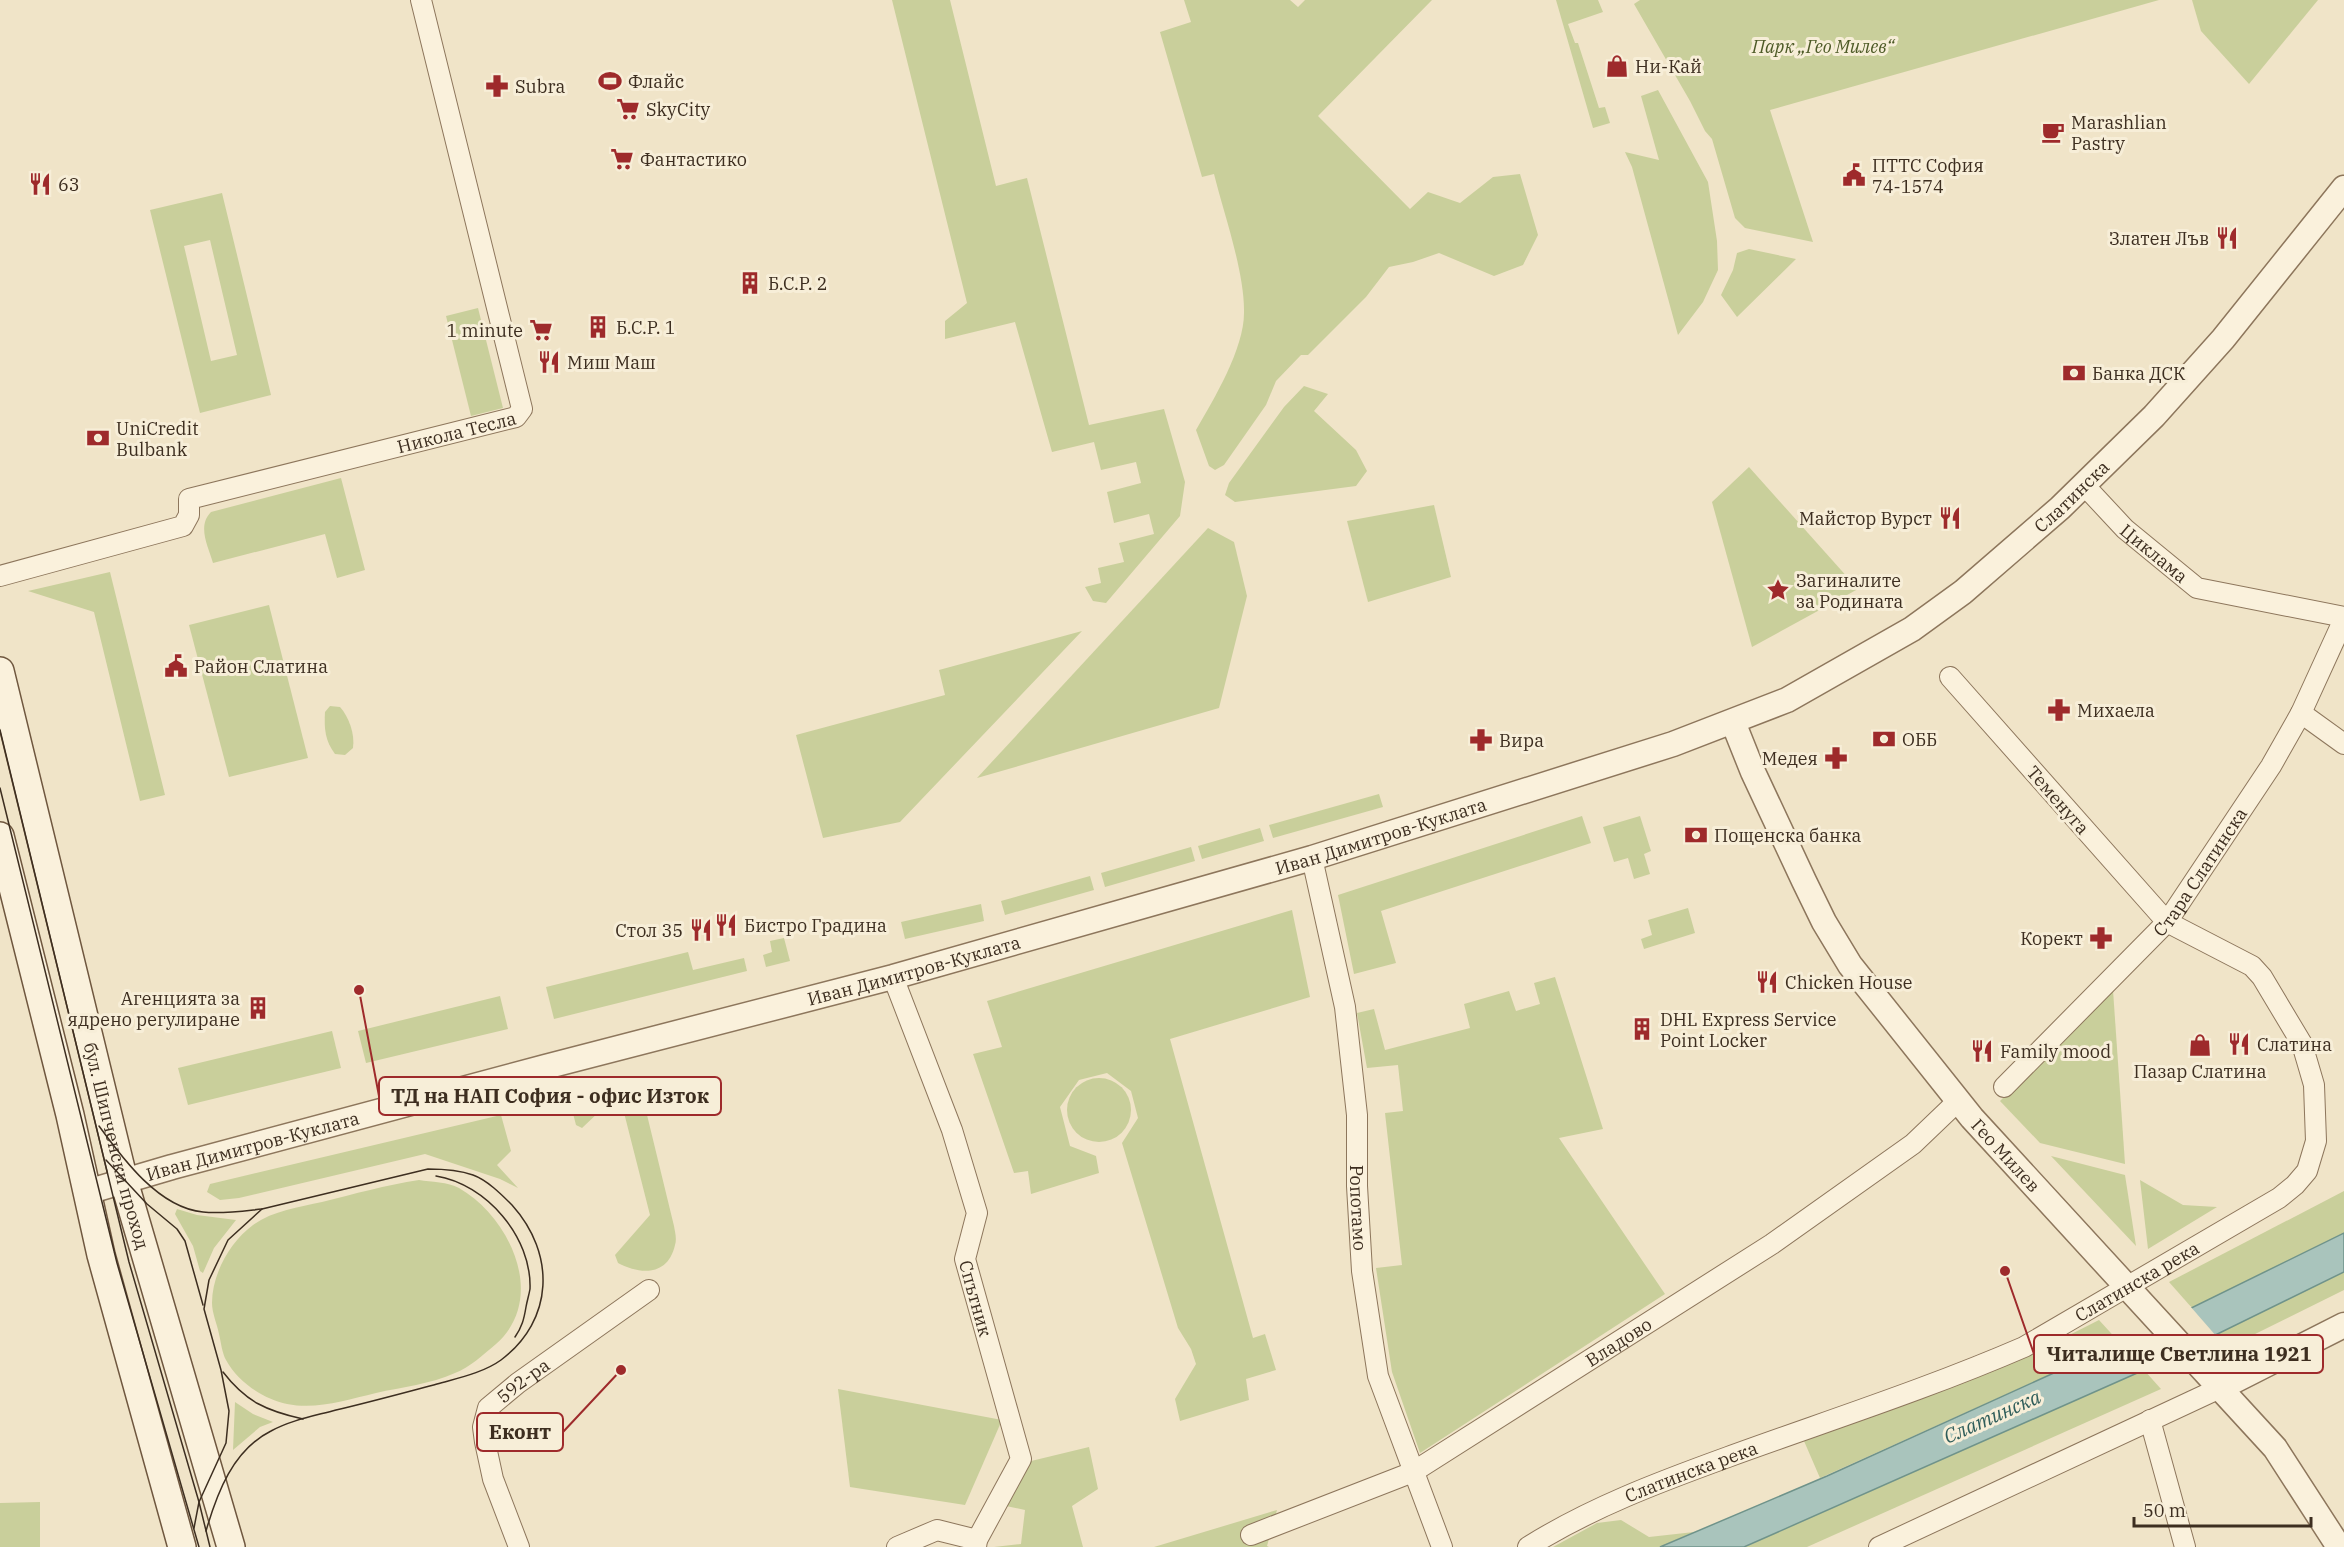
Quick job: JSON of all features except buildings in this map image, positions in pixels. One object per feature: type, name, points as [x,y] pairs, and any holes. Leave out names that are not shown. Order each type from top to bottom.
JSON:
[{"type":"main road","name":"бул. Шипченски проход","points":[[0,671],[124,1181],[231,1547]]},
{"type":"main road","points":[[0,836],[70,1115],[101,1255],[182,1547]]},
{"type":"street","name":"Никола Тесла","points":[[0,576],[168,532],[183,526],[189,515],[189,499],[508,420],[516,417],[522,409],[421,0]]},
{"type":"street","name":"Слатинска","points":[[1733,722],[1786,700],[1912,629],[1963,592],[2084,485],[2154,416],[2223,339],[2344,188]]},
{"type":"street","name":"Циклама","points":[[2084,485],[2125,528],[2197,588],[2344,618]]},
{"type":"street","name":"Стара Слатинска","points":[[2004,1087],[2167,922],[2271,766],[2301,713],[2344,618]]},
{"type":"street","name":"Теменуга","points":[[1950,677],[2167,922]]},
{"type":"street","points":[[2301,713],[2341,736]]},
{"type":"street","name":"Иван Димитров-Куклата","points":[[87,1192],[546,1067],[893,977],[1312,858],[1642,754],[1733,722]]},
{"type":"street","name":"Гео Милев","points":[[1733,722],[1758,782],[1824,922],[1850,965],[1958,1101],[2275,1448],[2339,1547]]},
{"type":"street","name":"Ропотамо","points":[[1312,858],[1345,1007],[1357,1115],[1357,1186],[1362,1271],[1378,1376],[1442,1547]]},
{"type":"street","name":"Слатинска река","points":[[1528,1547],[1591,1512],[1657,1483],[1982,1365],[2024,1347],[2132,1292],[2279,1198],[2295,1185],[2307,1170],[2316,1141],[2314,1085],[2302,1044],[2262,977],[2252,966],[2167,922]]},
{"type":"street","name":"Спътник","points":[[893,977],[952,1130],[977,1212],[965,1259],[1021,1459],[976,1543]]},
{"type":"street","name":"Владово","points":[[1251,1534],[1413,1472],[1772,1244],[1913,1144],[1958,1101]]},
{"type":"street","name":"592-ра","points":[[519,1547],[494,1479],[485,1442],[483,1427],[488,1408],[518,1383],[649,1290]]},
{"type":"street","points":[[1879,1547],[2220,1388],[2344,1325]]},
{"type":"street","points":[[2150,1420],[2185,1547]]},
{"type":"street","points":[[897,1547],[937,1530],[976,1543]]},
{"type":"green space","points":[[892,0],[950,0],[996,186],[1027,178],[1089,425],[1164,409],[1185,482],[1180,516],[1106,603],[1093,601],[1085,587],[1101,583],[1098,568],[1124,562],[1119,543],[1154,534],[1149,514],[1114,523],[1107,492],[1141,483],[1136,462],[1101,470],[1094,442],[1052,452],[1015,322],[945,339],[945,321],[967,303]]},
{"type":"green space","points":[[1184,0],[1290,0],[1298,7],[1305,0],[1432,0],[1318,116],[1410,209],[1428,192],[1460,203],[1493,177],[1520,174],[1538,235],[1523,265],[1494,276],[1439,253],[1389,267],[1366,297],[1308,355],[1301,355],[1276,381],[1266,405],[1224,465],[1215,470],[1209,466],[1196,430],[1234,358],[1243,327],[1243,297],[1238,262],[1214,174],[1202,177],[1160,32],[1191,22]]},
{"type":"green space","points":[[1556,0],[1598,0],[1603,12],[1568,24],[1575,43],[1578,43],[1599,108],[1605,107],[1610,123],[1593,128]]},
{"type":"green space","name":"Парк „Гео Милев“","points":[[1640,0],[2159,0],[1770,110],[1813,242],[1745,228],[1735,218],[1712,139],[1705,131],[1634,4]]},
{"type":"green space","points":[[2192,0],[2318,0],[2249,84],[2201,31]]},
{"type":"green space","points":[[1658,90],[1708,182],[1717,241],[1718,270],[1703,302],[1678,335],[1632,167],[1625,152],[1659,160],[1641,96]]},
{"type":"green space","points":[[222,193],[271,395],[200,413],[150,210]],"holes":[[[210,240],[237,355],[211,361],[184,246]]]},
{"type":"green space","points":[[1749,249],[1796,259],[1737,317],[1721,295],[1733,270],[1737,253]]},
{"type":"green space","points":[[478,308],[503,408],[471,416],[446,316]]},
{"type":"green space","points":[[1304,386],[1328,394],[1314,411],[1356,450],[1367,471],[1356,486],[1235,502],[1225,495],[1229,483],[1284,407]]},
{"type":"green space","points":[[1749,467],[1858,589],[1752,647],[1712,502]]},
{"type":"green space","points":[[341,478],[365,570],[337,578],[325,534],[213,563],[204,530],[211,512]]},
{"type":"green space","points":[[1434,505],[1451,577],[1368,602],[1347,521]]},
{"type":"green space","points":[[1208,528],[1234,542],[1247,596],[1219,708],[977,778]]},
{"type":"green space","points":[[110,572],[165,795],[140,801],[94,612],[28,591]]},
{"type":"green space","points":[[269,605],[308,758],[229,777],[189,625]]},
{"type":"green space","points":[[1082,631],[900,822],[823,838],[796,735],[945,695],[939,670]]},
{"type":"green space","points":[[330,706],[340,707],[351,726],[353,748],[345,755],[335,754],[327,739],[325,712]]},
{"type":"green space","points":[[1379,794],[1383,807],[1273,838],[1269,825]]},
{"type":"green space","points":[[1582,816],[1591,843],[1381,911],[1396,963],[1354,974],[1338,895]]},
{"type":"green space","points":[[1640,816],[1651,851],[1644,854],[1650,874],[1634,879],[1628,858],[1614,862],[1603,827]]},
{"type":"green space","points":[[1260,828],[1264,841],[1202,859],[1198,846]]},
{"type":"green space","points":[[1191,847],[1195,861],[1105,887],[1101,873]]},
{"type":"green space","points":[[1090,876],[1094,890],[1005,915],[1001,901]]},
{"type":"green space","points":[[981,904],[984,921],[905,939],[901,922]]},
{"type":"green space","points":[[1688,908],[1695,933],[1644,949],[1641,939],[1652,935],[1648,920]]},
{"type":"green space","points":[[1292,910],[1310,997],[1170,1039],[1253,1338],[1265,1334],[1276,1370],[1246,1379],[1249,1400],[1180,1421],[1175,1399],[1196,1364],[1191,1349],[1178,1328],[1122,1143],[1138,1118],[1131,1091],[1107,1073],[1079,1080],[1060,1107],[1070,1146],[1096,1156],[1099,1173],[1031,1194],[1028,1171],[1014,1173],[973,1054],[1002,1047],[987,1001]]},
{"type":"green space","points":[[784,938],[790,961],[766,967],[763,955],[772,952],[770,941]]},
{"type":"green space","points":[[688,952],[693,970],[744,958],[747,971],[554,1019],[546,987]]},
{"type":"green space","points":[[1555,977],[1603,1129],[1559,1138],[1665,1294],[1420,1453],[1392,1372],[1376,1268],[1402,1265],[1385,1113],[1403,1111],[1398,1065],[1367,1068],[1357,1013],[1374,1009],[1385,1050],[1470,1028],[1464,1004],[1509,991],[1516,1011],[1540,1004],[1534,983]]},
{"type":"green space","points":[[2113,990],[2125,1164],[2040,1143],[2000,1101]]},
{"type":"green space","points":[[500,996],[508,1029],[366,1063],[358,1031]]},
{"type":"green space","points":[[332,1031],[341,1068],[188,1105],[178,1068]]},
{"type":"green space","points":[[1099,1078],[1111,1080],[1122,1087],[1129,1098],[1131,1110],[1129,1122],[1122,1133],[1111,1140],[1099,1142],[1087,1140],[1076,1133],[1069,1122],[1067,1110],[1069,1098],[1076,1087],[1087,1080]]},
{"type":"green space","points":[[639,1082],[676,1238],[666,1263],[644,1271],[618,1263],[615,1255],[650,1215],[619,1093],[582,1128],[576,1125],[569,1098]]},
{"type":"green space","points":[[501,1115],[511,1151],[497,1165],[518,1188],[500,1179],[425,1154],[239,1198],[220,1200],[207,1192],[210,1184]]},
{"type":"green space","points":[[2051,1156],[2125,1175],[2136,1246]]},
{"type":"green space","points":[[419,1180],[445,1183],[459,1188],[477,1201],[494,1218],[507,1238],[516,1260],[521,1282],[519,1304],[511,1325],[496,1344],[466,1368],[446,1377],[331,1403],[298,1406],[278,1402],[260,1394],[244,1382],[231,1368],[225,1357],[212,1303],[219,1270],[237,1240],[260,1220],[277,1213]]},
{"type":"green space","points":[[2140,1180],[2183,1205],[2217,1207],[2148,1249]]},
{"type":"green space","points":[[2344,1191],[2344,1233],[2192,1308],[2169,1282]]},
{"type":"green space","points":[[177,1209],[197,1215],[236,1220],[214,1248],[203,1273],[200,1271],[193,1246],[175,1214]]},
{"type":"green space","points":[[2344,1272],[2344,1290],[2247,1338],[2232,1353],[2215,1334]]},
{"type":"green space","points":[[2099,1320],[2120,1343],[1820,1478],[1804,1441],[2026,1357]]},
{"type":"green space","points":[[2144,1370],[2161,1389],[1807,1547],[1744,1547]]},
{"type":"green space","points":[[838,1389],[1002,1420],[965,1505],[850,1487]]},
{"type":"green space","points":[[235,1402],[253,1414],[273,1422],[260,1427],[233,1450]]},
{"type":"green space","points":[[1089,1447],[1098,1489],[1072,1506],[1083,1547],[994,1547],[1021,1544],[1025,1510],[1006,1506],[1027,1462]]},
{"type":"green space","points":[[40,1502],[40,1547],[0,1547],[0,1503]]},
{"type":"green space","points":[[1277,1510],[1267,1546],[1269,1547],[1154,1547]]},
{"type":"green space","points":[[1621,1520],[1649,1537],[1694,1532],[1660,1547],[1553,1547],[1597,1523]]},
{"type":"water","points":[[2344,1233],[2344,1272],[2144,1370],[1744,1547],[1660,1547],[1827,1476],[2120,1343]]},
{"type":"pier","points":[[2190,1306],[2217,1337],[2146,1373],[2118,1341]]},
{"type":"tram line","points":[[0,730],[129,1262],[210,1547]]},
{"type":"tram line","points":[[0,788],[117,1263],[199,1547]]},
{"type":"tram line","points":[[99,1126],[131,1167],[157,1192],[172,1202],[187,1209],[203,1212],[262,1209]]},
{"type":"tram line","points":[[106,1160],[147,1204],[177,1229],[185,1241],[203,1305]]},
{"type":"tram line","points":[[194,1528],[199,1502],[226,1443],[229,1411],[221,1370],[204,1309],[209,1280],[228,1240],[262,1209],[428,1169],[468,1173],[494,1188],[512,1205],[526,1224],[536,1244],[542,1265],[543,1286],[539,1306],[531,1326],[518,1344],[494,1365],[478,1372],[303,1419],[271,1431],[246,1449],[228,1474],[215,1502],[206,1531]]},
{"type":"tram line","points":[[436,1176],[454,1181],[472,1190],[488,1202],[503,1216],[523,1251],[529,1270],[530,1289],[522,1323],[515,1337]]},
{"type":"tram line","points":[[223,1372],[240,1391],[258,1404],[303,1419]]},
{"type":"place","name":"Ни-Кай","points":[[1617,66]]},
{"type":"place","name":"Флайс","points":[[610,81]]},
{"type":"place","name":"Subra","points":[[497,86]]},
{"type":"place","name":"SkyCity","points":[[628,109]]},
{"type":"place","name":"Marashlian Pastry","points":[[2053,132]]},
{"type":"place","name":"Фантастико","points":[[622,159]]},
{"type":"place","name":"ПТТС София 74-1574","points":[[1854,175]]},
{"type":"place","name":"63","points":[[40,184]]},
{"type":"place","name":"Златен Лъв","points":[[2227,238]]},
{"type":"place","name":"Б.С.Р. 2","points":[[750,283]]},
{"type":"place","name":"Б.С.Р. 1","points":[[598,327]]},
{"type":"place","name":"1 minute","points":[[541,330]]},
{"type":"place","name":"Миш Маш","points":[[549,362]]},
{"type":"place","name":"Банка ДСК","points":[[2074,373]]},
{"type":"place","name":"UniCredit Bulbank","points":[[98,438]]},
{"type":"place","name":"Майстор Вурст","points":[[1950,518]]},
{"type":"place","name":"Загиналите за Родината","points":[[1778,590]]},
{"type":"place","name":"Район Слатина","points":[[176,666]]},
{"type":"place","name":"Михаела","points":[[2059,710]]},
{"type":"place","name":"ОББ","points":[[1884,739]]},
{"type":"place","name":"Вира","points":[[1481,740]]},
{"type":"place","name":"Медея","points":[[1836,758]]},
{"type":"place","name":"Пощенска банка","points":[[1696,835]]},
{"type":"place","name":"Бистро Градина","points":[[726,925]]},
{"type":"place","name":"Стол 35","points":[[701,930]]},
{"type":"place","name":"Корект","points":[[2101,938]]},
{"type":"place","name":"Chicken House","points":[[1767,982]]},
{"type":"place","name":"ТД на НАП София - офис Изток","points":[[359,990]]},
{"type":"place","name":"Агенцията за ядрено регулиране","points":[[258,1008]]},
{"type":"place","name":"DHL Express Service Point Locker","points":[[1642,1029]]},
{"type":"place","name":"Слатина","points":[[2239,1044]]},
{"type":"place","name":"Пазар Слатина","points":[[2200,1045]]},
{"type":"place","name":"Family mood","points":[[1982,1051]]},
{"type":"place","name":"Читалище Светлина 1921","points":[[2005,1271]]},
{"type":"place","name":"Еконт","points":[[621,1370]]}]
